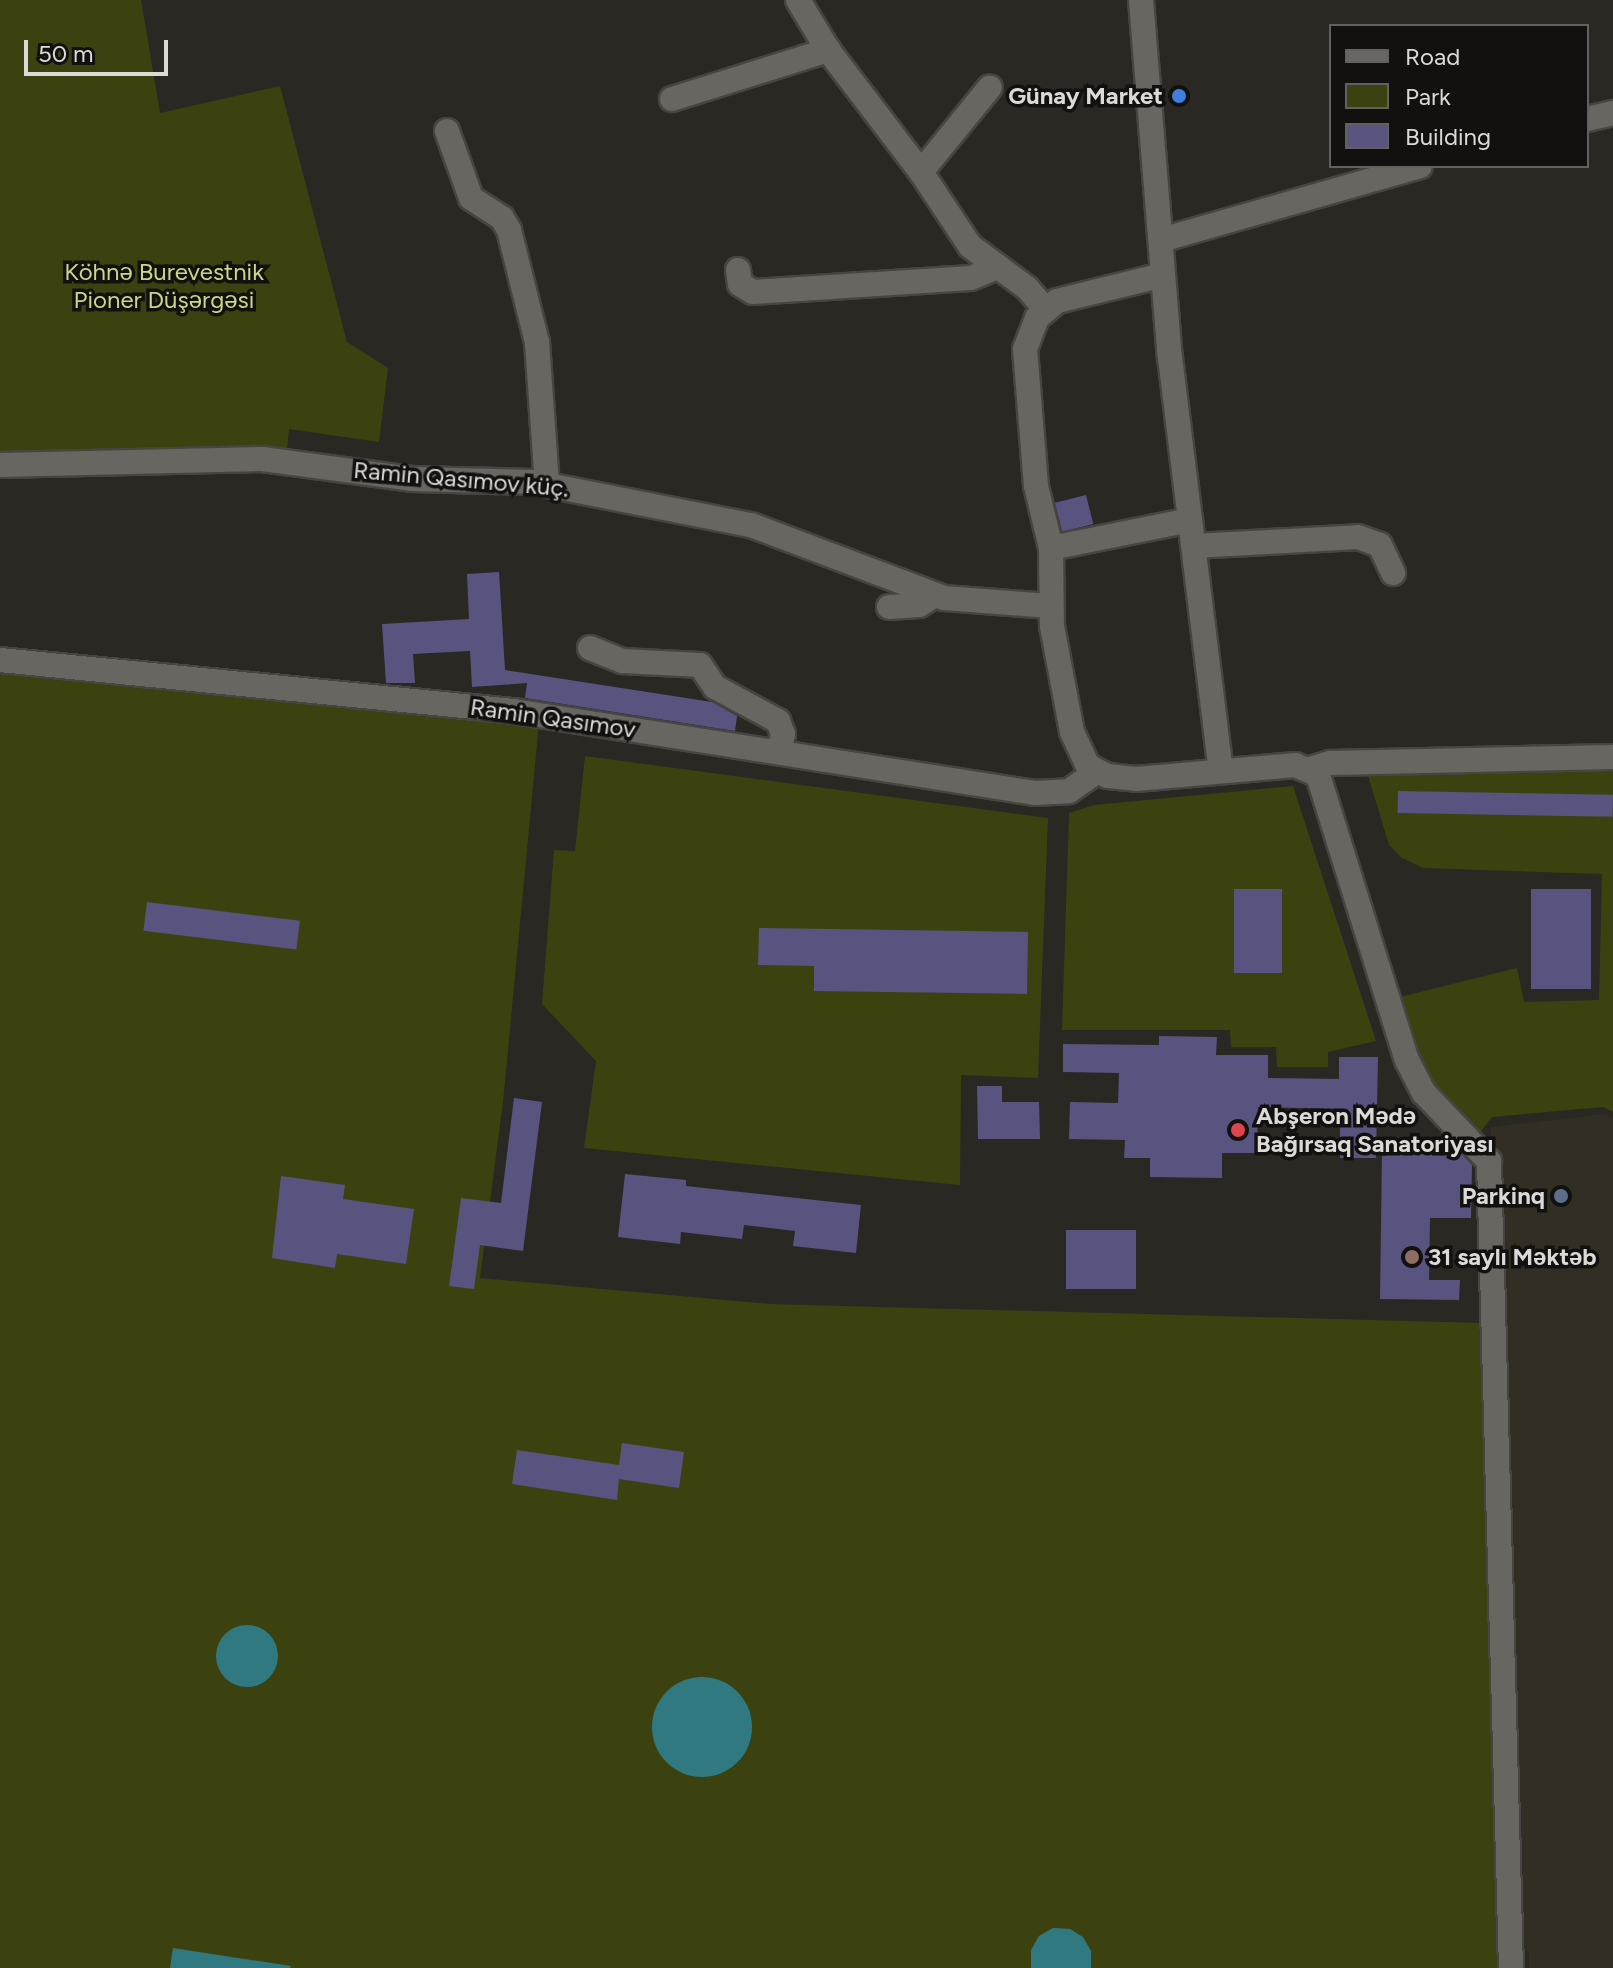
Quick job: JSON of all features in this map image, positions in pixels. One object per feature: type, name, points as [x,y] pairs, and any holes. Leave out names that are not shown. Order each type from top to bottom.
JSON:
[{"type":"street","points":[[798,0],[828,50],[921,172],[970,246],[995,268],[1027,288],[1045,309]]},
{"type":"street","points":[[1141,0],[1163,275],[1221,770]]},
{"type":"street","points":[[672,99],[828,50]]},
{"type":"street","points":[[921,172],[990,87]]},
{"type":"street","points":[[1589,119],[1613,113]]},
{"type":"street","points":[[447,131],[471,198],[502,218],[509,230],[537,342],[547,484]]},
{"type":"street","points":[[1161,240],[1413,168]]},
{"type":"street","points":[[738,270],[740,284],[753,292],[971,278],[995,268]]},
{"type":"street","points":[[1163,275],[1079,293],[1045,309],[1029,332],[1024,371],[1036,486],[1051,548],[1050,606],[1072,732],[1081,756],[1096,772],[1136,779],[1295,765],[1310,769],[1343,762],[1613,757]]},
{"type":"street","name":"Ramin Qasımov küç.","points":[[0,465],[276,459],[412,479],[547,484],[730,519],[935,595],[976,603],[1050,606]]},
{"type":"street","points":[[1051,548],[1190,520]]},
{"type":"street","points":[[1194,546],[1358,537],[1380,545],[1393,573]]},
{"type":"street","points":[[889,607],[919,605],[935,595]]},
{"type":"street","points":[[590,648],[623,661],[700,665],[715,687],[778,721],[783,734],[779,752]]},
{"type":"street","name":"Ramin Qasımov","points":[[0,660],[514,711],[1035,793],[1069,791],[1096,772]]},
{"type":"street","points":[[1310,769],[1323,785],[1411,1069],[1435,1106],[1481,1150],[1491,1171],[1511,1968]]},
{"type":"shaded area","points":[[1604,1114],[1613,1118],[1613,1968],[1529,1968],[1529,1951],[1518,1949],[1498,1147],[1491,1143],[1491,1127]]},
{"type":"green space","name":"Köhnə Burevestnik Pioner Düşərgəsi","points":[[0,0],[141,0],[160,113],[280,86],[347,342],[388,368],[379,442],[289,429],[287,451],[0,455]]},
{"type":"green space","points":[[0,672],[539,723],[503,1102],[480,1278],[769,1304],[1482,1323],[1501,1968],[0,1968]]},
{"type":"green space","points":[[585,756],[1048,818],[1038,1078],[961,1075],[960,1185],[584,1148],[596,1061],[542,1004],[554,850],[575,851]]},
{"type":"green space","points":[[1613,766],[1613,1112],[1603,1107],[1492,1117],[1478,1135],[1431,1089],[1417,1061],[1400,997],[1517,968],[1524,1002],[1599,1000],[1602,874],[1423,868],[1402,858],[1389,845],[1366,769]]},
{"type":"green space","points":[[1293,786],[1376,1041],[1328,1052],[1328,1067],[1277,1067],[1276,1047],[1231,1047],[1230,1030],[1062,1030],[1069,813],[1094,805]]},
{"type":"water","points":[[247,1625],[269,1634],[278,1656],[269,1678],[247,1687],[225,1678],[216,1656],[225,1634]]},
{"type":"water","points":[[702,1677],[730,1685],[744,1699],[752,1727],[744,1755],[730,1769],[702,1777],[674,1769],[660,1755],[652,1727],[660,1699],[674,1685]]},
{"type":"water","points":[[1053,1928],[1070,1929],[1083,1937],[1091,1951],[1091,1968],[1031,1968],[1031,1950],[1039,1936]]},
{"type":"water","points":[[173,1948],[291,1966],[170,1968]]},
{"type":"building","points":[[1086,495],[1093,524],[1062,532],[1055,503]]},
{"type":"building","points":[[499,572],[505,670],[712,702],[737,716],[735,731],[525,698],[527,683],[472,687],[470,651],[413,654],[415,683],[386,683],[382,624],[469,619],[467,574]]},
{"type":"building","points":[[1398,791],[1613,795],[1613,817],[1398,813]]},
{"type":"building","points":[[1234,889],[1282,889],[1282,973],[1234,973]]},
{"type":"building","points":[[1531,889],[1591,889],[1591,989],[1531,989]]},
{"type":"building","points":[[147,902],[300,921],[296,950],[143,931]]},
{"type":"building","points":[[759,928],[1028,932],[1027,994],[814,991],[814,966],[758,965]]},
{"type":"building","points":[[1159,1036],[1217,1037],[1216,1055],[1268,1055],[1268,1078],[1339,1079],[1339,1057],[1378,1057],[1376,1158],[1340,1158],[1340,1109],[1258,1107],[1257,1153],[1222,1153],[1222,1178],[1150,1177],[1150,1158],[1124,1158],[1125,1140],[1069,1139],[1070,1102],[1118,1103],[1119,1073],[1063,1072],[1063,1044],[1159,1045]]},
{"type":"building","points":[[977,1086],[1002,1086],[1002,1102],[1039,1102],[1040,1139],[978,1139]]},
{"type":"building","points":[[514,1098],[542,1102],[523,1251],[480,1245],[474,1289],[449,1286],[461,1198],[501,1203]]},
{"type":"building","points":[[1382,1152],[1461,1153],[1472,1165],[1471,1218],[1430,1218],[1429,1280],[1460,1280],[1459,1300],[1380,1299]]},
{"type":"building","points":[[625,1174],[686,1180],[686,1186],[861,1205],[856,1253],[793,1246],[795,1231],[744,1225],[742,1239],[681,1232],[680,1244],[618,1237]]},
{"type":"building","points":[[281,1176],[345,1185],[343,1199],[414,1209],[406,1264],[337,1254],[335,1268],[272,1258]]},
{"type":"building","points":[[1066,1230],[1136,1230],[1136,1289],[1066,1289]]},
{"type":"building","points":[[622,1443],[684,1452],[679,1488],[619,1479],[617,1500],[512,1484],[517,1450],[619,1465]]},
{"type":"place","name":"Günay Market","points":[[1179,96]]},
{"type":"place","name":"Abşeron Mədə Bağırsaq Sanatoriyası","points":[[1238,1130]]},
{"type":"place","name":"Parkinq","points":[[1561,1196]]},
{"type":"place","name":"31 saylı Məktəb","points":[[1412,1257]]}]
